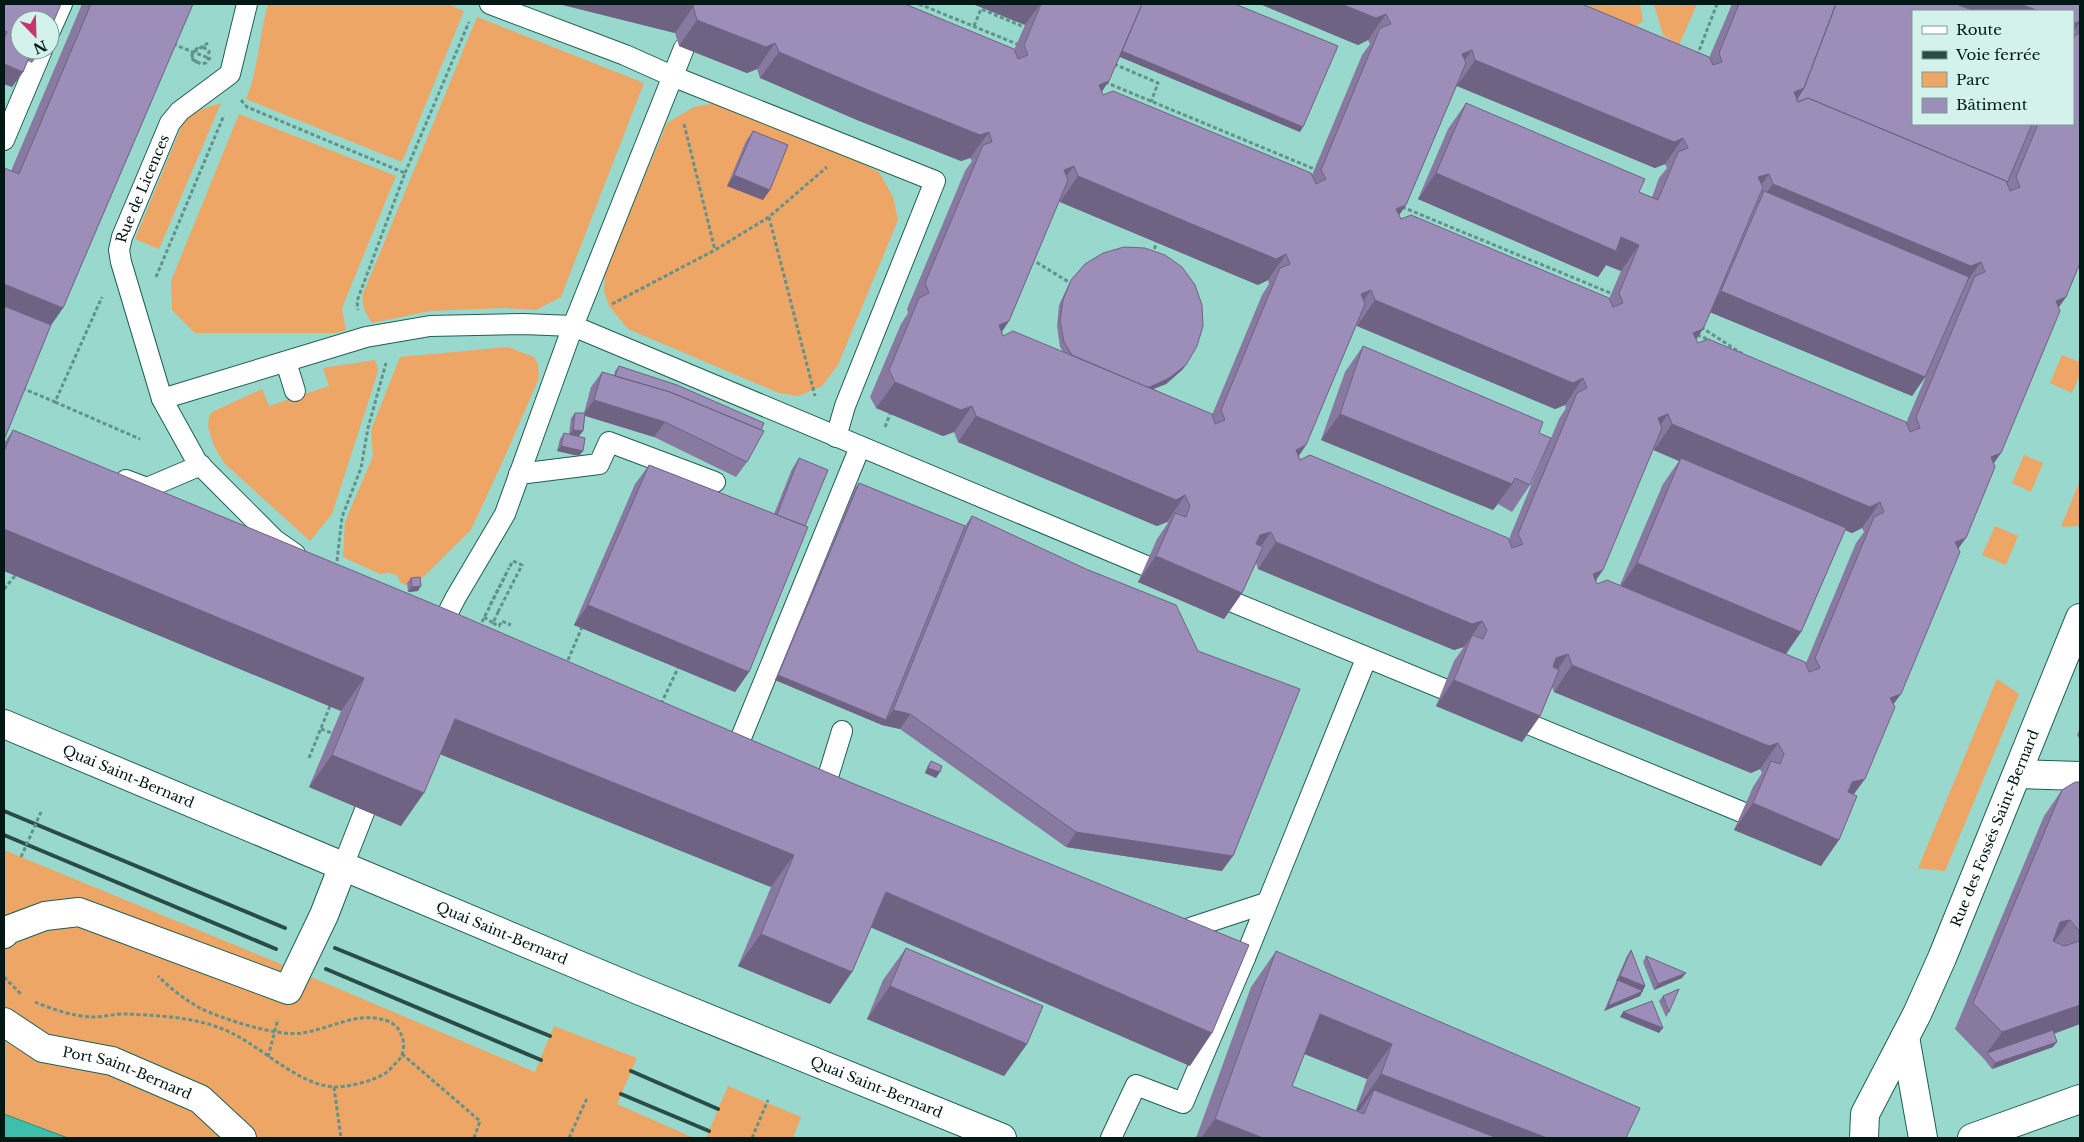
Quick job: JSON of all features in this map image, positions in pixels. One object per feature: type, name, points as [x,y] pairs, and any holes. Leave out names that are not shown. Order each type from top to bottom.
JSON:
[{"type":"street","name":"Rue des Fossés Saint-Bernard","points":[[1864,1138],[1865,1114],[1906,1038],[1942,958],[2080,618]]},
{"type":"street","name":"Quai Saint-Bernard","points":[[4,724],[780,1048],[1002,1138]]},
{"type":"street","points":[[2018,774],[2080,776]]},
{"type":"street","points":[[4,934],[5,931],[45,916],[79,912],[288,990],[324,915],[343,866]]},
{"type":"street","name":"Port Saint-Bernard","points":[[4,1022],[44,1048],[112,1061],[200,1099],[242,1138]]},
{"type":"street","points":[[1906,1038],[1923,1138]]},
{"type":"street","points":[[1972,1138],[2080,1099]]},
{"type":"lane","name":"Rue de Licences","points":[[247,4],[230,74],[180,111],[170,123],[122,237],[119,250],[162,399],[201,465],[275,540],[308,562]]},
{"type":"lane","points":[[490,4],[625,55],[672,76],[935,181],[845,406],[830,434]]},
{"type":"lane","points":[[433,645],[450,625],[505,514],[573,326],[684,48]]},
{"type":"lane","points":[[4,140],[38,60]]},
{"type":"lane","points":[[162,399],[366,337],[430,326],[523,324],[573,326],[1187,583],[1235,593],[1366,659],[1628,764],[1749,815]]},
{"type":"lane","points":[[286,362],[295,391]]},
{"type":"lane","points":[[519,474],[599,464],[609,442],[715,482]]},
{"type":"lane","points":[[737,744],[860,447]]},
{"type":"lane","points":[[113,474],[147,488],[201,465]]},
{"type":"lane","points":[[1111,1138],[1136,1085],[1183,1103],[1246,958],[1266,903],[1366,659]]},
{"type":"lane","points":[[827,780],[842,731]]},
{"type":"lane","points":[[343,866],[364,810]]},
{"type":"lane","points":[[1246,958],[1172,928],[1266,903]]},
{"type":"path","points":[[919,4],[1017,44]]},
{"type":"path","points":[[1694,63],[1717,4]]},
{"type":"path","points":[[974,26],[981,9],[1024,27]]},
{"type":"path","points":[[358,318],[357,301],[405,173],[472,14]]},
{"type":"path","points":[[168,42],[193,52],[210,59],[206,63],[201,64],[193,60],[192,54],[195,50],[198,47],[204,47],[200,47],[196,49],[192,56],[194,62],[201,64],[207,62],[210,56],[205,47],[202,46],[198,47],[194,50],[193,52]]},
{"type":"path","points":[[1109,62],[1158,83],[1151,102]]},
{"type":"path","points":[[672,76],[715,250]]},
{"type":"path","points":[[1102,80],[1314,169]]},
{"type":"path","points":[[236,102],[241,100],[247,107],[405,173]]},
{"type":"path","points":[[155,278],[227,107]]},
{"type":"path","points":[[1206,134],[1210,126]]},
{"type":"path","points":[[573,326],[715,250],[769,217],[850,147]]},
{"type":"path","points":[[1399,206],[1620,297]]},
{"type":"path","points":[[769,217],[830,434]]},
{"type":"path","points":[[1152,257],[1161,234]]},
{"type":"path","points":[[1028,257],[1075,285]]},
{"type":"path","points":[[1694,334],[1748,357],[1698,325]]},
{"type":"path","points":[[55,402],[78,346]]},
{"type":"path","points":[[337,561],[342,517],[361,468],[368,428],[386,361],[382,357]]},
{"type":"path","points":[[21,388],[140,439]]},
{"type":"path","points":[[883,431],[890,414]]},
{"type":"path","points":[[450,625],[483,618],[493,623],[522,565],[513,561],[483,618]]},
{"type":"path","points":[[483,618],[506,574]]},
{"type":"path","points":[[4,589],[15,576]]},
{"type":"path","points":[[483,618],[499,626],[502,620],[511,625]]},
{"type":"path","points":[[568,660],[582,627]]},
{"type":"path","points":[[657,712],[678,668]]},
{"type":"path","points":[[309,758],[330,706]]},
{"type":"path","points":[[321,729],[332,733]]},
{"type":"path","points":[[21,857],[41,812]]},
{"type":"path","points":[[32,1001],[48,1008],[92,1017],[121,1014],[166,1016],[220,1027],[309,1080],[334,1087],[359,1084],[386,1073],[402,1054],[404,1045],[400,1033],[392,1023],[360,1017],[300,1033],[274,1031],[232,1020],[200,1008],[168,986],[152,970]]},
{"type":"path","points":[[4,977],[24,997]]},
{"type":"path","points":[[268,1057],[276,1026]]},
{"type":"path","points":[[402,1054],[480,1121],[474,1138]]},
{"type":"path","points":[[334,1087],[341,1138]]},
{"type":"path","points":[[569,1138],[587,1098]]},
{"type":"path","points":[[752,1138],[768,1100]]},
{"type":"green space","points":[[268,4],[447,4],[464,11],[402,162],[246,99],[254,76]]},
{"type":"green space","points":[[1583,4],[1640,4],[1643,21],[1636,26]]},
{"type":"green space","points":[[1654,4],[1697,4],[1679,45],[1663,35]]},
{"type":"green space","points":[[477,17],[644,83],[561,297],[536,310],[505,308],[430,311],[372,323],[363,306],[363,294]]},
{"type":"green space","points":[[221,103],[159,249],[135,239],[182,125],[194,113]]},
{"type":"green space","points":[[717,103],[879,172],[893,197],[898,220],[838,365],[822,386],[799,396],[779,393],[628,329],[609,306],[604,291],[605,272],[667,123],[694,107]]},
{"type":"green space","points":[[239,114],[396,176],[342,308],[346,330],[335,333],[195,333],[172,310],[171,281]]},
{"type":"green space","points":[[508,347],[534,357],[538,364],[539,378],[471,530],[416,584],[405,585],[400,582],[397,575],[380,574],[343,557],[345,522],[373,456],[371,430],[400,357]]},
{"type":"green space","points":[[2062,355],[2080,362],[2080,374],[2072,393],[2050,383]]},
{"type":"green space","points":[[375,360],[378,369],[376,378],[332,514],[310,541],[224,463],[214,446],[208,427],[209,416],[212,412],[262,389],[269,406],[329,386],[323,368]]},
{"type":"green space","points":[[2024,455],[2043,463],[2031,492],[2012,483]]},
{"type":"green space","points":[[2080,480],[2080,526],[2061,527]]},
{"type":"green space","points":[[1995,526],[2018,536],[2006,565],[1982,555]]},
{"type":"green space","points":[[1997,679],[2019,694],[1945,871],[1918,868]]},
{"type":"green space","points":[[4,850],[271,960],[535,1072],[554,1026],[637,1058],[617,1104],[694,1138],[68,1138],[4,1114]]},
{"type":"green space","points":[[728,1086],[801,1117],[793,1138],[706,1138]]},
{"type":"shaded area","points":[[4,1114],[68,1138],[4,1138]]},
{"type":"building","points":[[4,4],[61,4],[58,10],[10,10],[10,60],[28,60],[23,72],[4,64],[4,39],[7,32],[4,31]]},
{"type":"building","points":[[91,4],[193,4],[63,308],[4,284],[4,168],[19,174]]},
{"type":"building","points":[[695,4],[905,4],[1014,49],[1018,59],[1028,55],[1024,45],[1041,4],[1142,4],[1109,81],[1099,85],[1103,95],[1113,91],[1311,173],[1316,184],[1326,179],[1321,170],[1380,28],[1391,24],[1386,14],[1376,18],[1341,4],[1582,4],[1709,57],[1713,65],[1722,62],[1719,53],[1739,4],[1836,4],[1804,88],[1794,92],[1798,102],[1808,98],[2006,181],[2010,191],[2020,187],[2016,177],[2038,125],[2074,125],[2074,38],[2080,33],[2080,263],[2066,297],[2056,301],[2060,311],[2001,453],[1991,457],[1995,467],[1966,538],[1955,542],[1960,552],[1901,694],[1890,698],[1895,707],[1865,779],[1852,782],[1848,792],[1857,796],[1839,840],[1753,803],[1771,761],[1780,764],[1784,754],[1778,743],[1769,746],[1572,665],[1568,654],[1556,658],[1553,667],[1559,670],[1540,716],[1454,680],[1472,635],[1483,639],[1487,630],[1482,621],[1472,624],[1276,542],[1271,532],[1260,535],[1256,544],[1263,547],[1242,593],[1156,556],[1175,513],[1186,517],[1190,506],[1185,495],[1176,500],[976,416],[972,406],[961,410],[895,382],[889,370],[919,298],[929,293],[925,283],[983,145],[992,142],[989,132],[980,135],[875,93],[779,52],[775,43],[766,47],[697,20],[693,6]],"holes":[[[1472,50],[1475,60],[1674,142],[1683,138],[1688,148],[1678,152],[1658,200],[1639,192],[1645,179],[1466,103],[1436,173],[1616,251],[1621,237],[1639,245],[1619,293],[1623,303],[1613,307],[1609,298],[1411,215],[1401,219],[1396,209],[1406,205],[1466,63],[1462,54]],[[1074,166],[1078,176],[1276,259],[1286,254],[1290,264],[1280,268],[1221,410],[1225,420],[1215,424],[1212,414],[1013,331],[1003,336],[999,325],[1009,321],[1068,180],[1064,170]],[[1769,174],[1773,184],[1971,266],[1981,262],[1985,272],[1975,276],[1916,417],[1920,428],[1910,432],[1906,422],[1708,339],[1698,343],[1693,333],[1703,329],[1763,187],[1758,177]],[[1371,290],[1375,300],[1573,383],[1583,378],[1587,388],[1577,393],[1518,534],[1523,544],[1512,548],[1508,538],[1310,455],[1300,460],[1296,450],[1306,445],[1365,304],[1361,294]],[[1668,414],[1672,424],[1870,507],[1880,502],[1884,512],[1874,517],[1815,658],[1820,668],[1809,672],[1805,662],[1607,580],[1597,584],[1593,574],[1603,570],[1662,428],[1658,418]]]},
{"type":"building","points":[[1142,4],[1235,4],[1338,46],[1303,127],[1122,51]]},
{"type":"building","points":[[1836,4],[1956,4],[1971,10],[1912,10],[1912,125],[2032,125],[2007,183],[1808,98],[1798,102],[1797,99],[1804,88]]},
{"type":"building","points":[[2020,4],[2080,4],[2080,21],[2074,24],[2074,10],[2036,10]]},
{"type":"building","points":[[753,131],[788,145],[770,190],[734,175]]},
{"type":"building","points":[[1764,191],[1969,277],[1925,377],[1721,291]]},
{"type":"building","points":[[1124,247],[1145,248],[1165,255],[1182,267],[1195,285],[1202,305],[1203,326],[1197,346],[1186,365],[1169,378],[1150,387],[1072,355],[1064,342],[1060,321],[1063,300],[1071,280],[1085,264],[1103,253]]},
{"type":"building","points":[[4,306],[51,325],[4,440]]},
{"type":"building","points":[[1363,346],[1543,422],[1539,433],[1551,438],[1530,485],[1515,478],[1512,484],[1340,414]]},
{"type":"building","points":[[619,366],[677,385],[764,423],[761,430],[670,392],[615,376]]},
{"type":"building","points":[[602,372],[670,392],[764,431],[747,462],[665,422],[594,400]]},
{"type":"building","points":[[575,413],[585,413],[583,431],[573,430]]},
{"type":"building","points":[[13,430],[455,613],[852,783],[1249,945],[1212,1033],[886,892],[852,972],[761,934],[794,855],[455,719],[424,793],[332,755],[364,678],[4,529],[4,451]]},
{"type":"building","points":[[564,433],[585,438],[583,451],[561,446]]},
{"type":"building","points":[[799,458],[828,470],[805,526],[777,515]]},
{"type":"building","points":[[1681,458],[1846,528],[1801,632],[1637,563]]},
{"type":"building","points":[[649,465],[808,527],[749,672],[588,605]]},
{"type":"building","points":[[859,483],[965,526],[886,720],[778,675]]},
{"type":"building","points":[[972,516],[1086,569],[1176,605],[1198,651],[1300,689],[1233,856],[1076,832],[910,714],[893,710]]},
{"type":"building","points":[[420,577],[421,586],[412,587],[411,578]]},
{"type":"building","points":[[931,761],[942,766],[940,772],[928,768]]},
{"type":"building","points":[[2075,782],[2080,782],[2080,932],[2070,920],[2060,922],[2053,941],[2064,946],[2080,941],[2080,1005],[2002,1032],[1973,1003],[2062,790]]},
{"type":"building","points":[[906,948],[1043,1006],[1027,1044],[890,986]]},
{"type":"building","points":[[1631,950],[1645,986],[1620,976]]},
{"type":"building","points":[[1276,951],[1640,1108],[1626,1138],[1547,1138],[1381,1074],[1392,1044],[1320,1014],[1292,1086],[1364,1114],[1374,1090],[1497,1138],[1263,1138],[1215,1119]]},
{"type":"building","points":[[1646,956],[1686,973],[1658,984]]},
{"type":"building","points":[[1618,980],[1643,991],[1608,1006]]},
{"type":"building","points":[[1679,989],[1669,1012],[1663,996]]},
{"type":"building","points":[[1652,1001],[1663,1028],[1623,1012]]},
{"type":"building","points":[[2053,1030],[2057,1042],[1995,1063],[1987,1053]]},
{"type":"railway","points":[[4,811],[285,928]]},
{"type":"railway","points":[[4,835],[276,949]]},
{"type":"railway","points":[[335,948],[550,1036]]},
{"type":"railway","points":[[326,969],[541,1060]]},
{"type":"railway","points":[[631,1071],[718,1109]]},
{"type":"railway","points":[[621,1094],[709,1131]]}]
